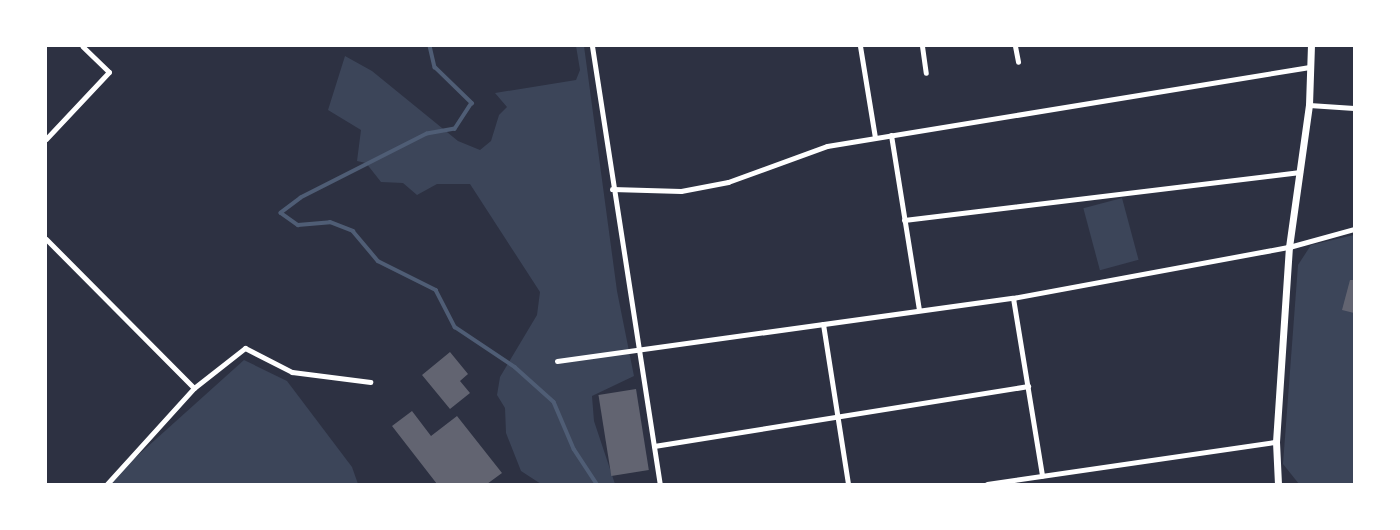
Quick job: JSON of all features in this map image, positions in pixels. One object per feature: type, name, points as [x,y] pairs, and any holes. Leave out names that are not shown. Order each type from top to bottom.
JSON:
[{"type":"main road","points":[[1278,485],[1276,442],[1289,247],[1309,105],[1311,46]]},
{"type":"street","points":[[46,139],[109,72],[82,46]]},
{"type":"street","points":[[592,46],[612,189],[660,485]]},
{"type":"street","points":[[860,46],[875,138]]},
{"type":"street","points":[[922,46],[926,73]]},
{"type":"street","points":[[1015,46],[1018,62]]},
{"type":"street","points":[[612,189],[681,191],[728,182],[827,146],[1310,67]]},
{"type":"street","points":[[1309,105],[1354,108]]},
{"type":"street","points":[[891,135],[919,309]]},
{"type":"street","points":[[904,220],[1300,172]]},
{"type":"street","points":[[557,361],[1013,298],[1289,247],[1354,229]]},
{"type":"street","points":[[46,239],[194,388]]},
{"type":"street","points":[[1013,298],[1042,476]]},
{"type":"street","points":[[823,324],[848,485]]},
{"type":"street","points":[[107,485],[194,388],[245,348],[292,372],[370,382]]},
{"type":"street","points":[[654,446],[1028,386]]},
{"type":"street","points":[[986,485],[1276,442]]},
{"type":"shaded area","points":[[576,46],[584,46],[617,291],[634,376],[592,396],[594,421],[615,484],[541,484],[521,471],[506,433],[505,408],[497,395],[500,377],[537,315],[540,292],[470,184],[437,184],[417,195],[403,183],[381,182],[366,163],[357,161],[361,130],[328,110],[345,56],[372,71],[458,141],[480,150],[491,141],[499,115],[507,107],[495,93],[576,80],[580,70]]},
{"type":"shaded area","points":[[1122,198],[1139,260],[1100,270],[1083,208]]},
{"type":"shaded area","points":[[1354,235],[1354,484],[1299,484],[1283,464],[1298,265],[1311,245]]},
{"type":"shaded area","points":[[244,360],[287,381],[352,467],[358,484],[106,484]]},
{"type":"building","points":[[1350,280],[1354,280],[1354,313],[1342,310]]},
{"type":"building","points":[[450,352],[468,374],[460,381],[470,393],[450,409],[422,375]]},
{"type":"building","points":[[636,389],[649,470],[611,476],[598,395]]},
{"type":"building","points":[[412,411],[431,436],[457,416],[502,473],[487,484],[437,484],[392,426]]},
{"type":"waterway","points":[[430,46],[435,67],[472,103],[455,129],[427,134],[301,198],[281,213],[298,225],[330,222],[353,231],[378,261],[436,290],[455,327],[515,367],[554,402],[574,449],[597,484]]}]
